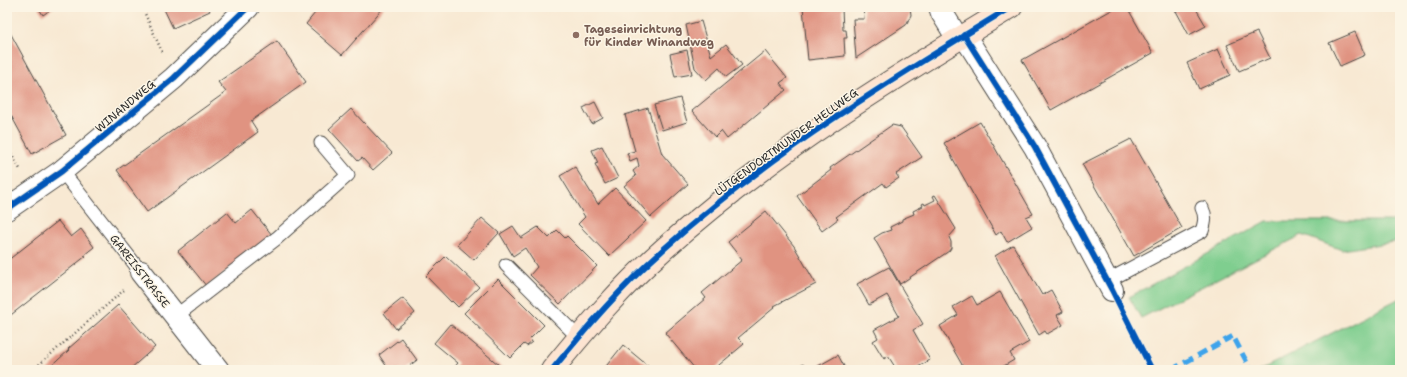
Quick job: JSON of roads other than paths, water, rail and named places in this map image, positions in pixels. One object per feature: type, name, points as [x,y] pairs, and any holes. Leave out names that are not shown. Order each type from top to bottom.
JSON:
[{"type":"main road","name":"LÜTGENDORTMUNDER HELLWEG","points":[[552,370],[578,337],[619,293],[664,249],[729,194],[840,113],[1011,7]]},
{"type":"street","name":"WINANDWEG","points":[[7,209],[62,171],[174,78],[248,7]]},
{"type":"street","points":[[940,7],[942,14],[961,37],[1035,147],[1109,286]]},
{"type":"street","name":"GAREISSTRASSE","points":[[141,273],[218,370]]},
{"type":"lane","points":[[176,316],[277,238],[348,175],[321,143]]},
{"type":"lane","name":"GAREISSTRASSE","points":[[62,171],[141,273]]},
{"type":"lane","points":[[1109,286],[1202,231],[1205,222],[1205,213],[1202,208]]},
{"type":"lane","points":[[506,265],[578,337]]},
{"type":"place","name":"Tageseinrichtung für Kinder Winandweg","points":[[576,35]]}]
